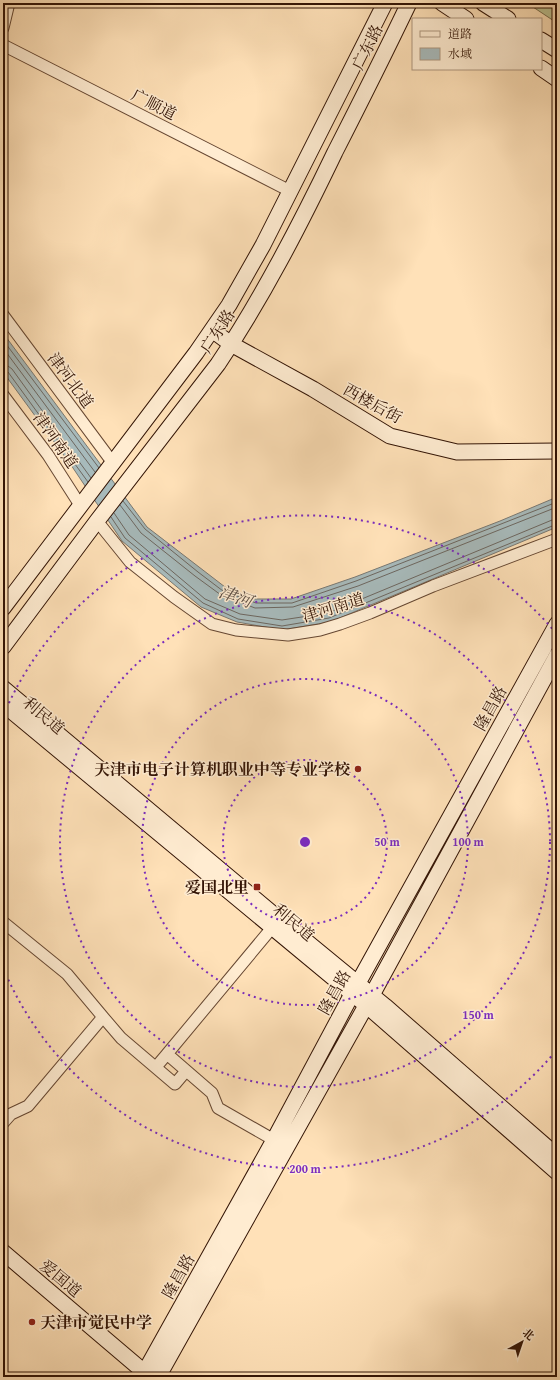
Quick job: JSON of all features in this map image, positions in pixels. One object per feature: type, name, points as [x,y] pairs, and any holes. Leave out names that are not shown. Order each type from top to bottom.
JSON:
[{"type":"main road","name":"广东路","points":[[3,608],[212,330],[229,304],[290,192],[385,3]]},
{"type":"main road","name":"广东路","points":[[3,647],[218,364],[231,344],[289,245],[409,3]]},
{"type":"main road","points":[[442,3],[464,18]]},
{"type":"main road","points":[[483,3],[506,18]]},
{"type":"main road","points":[[542,41],[557,50]]},
{"type":"main road","points":[[542,69],[557,79]]},
{"type":"main road","name":"西楼后街","points":[[212,330],[231,344],[313,389],[390,436],[457,452],[557,451]]},
{"type":"main road","name":"隆昌路","points":[[149,1376],[355,989],[557,624]]},
{"type":"main road","name":"隆昌路","points":[[149,1376],[369,1000],[557,655]]},
{"type":"main road","name":"利民道","points":[[3,688],[276,923],[557,1156]]},
{"type":"main road","name":"利民道","points":[[3,704],[276,923]]},
{"type":"main road","name":"利民道","points":[[369,1000],[557,1172]]},
{"type":"main road","name":"爱国道","points":[[3,1252],[149,1376]]},
{"type":"street","points":[[3,28],[9,3]]},
{"type":"street","name":"广顺道","points":[[3,45],[290,192]]},
{"type":"street","name":"津河北道","points":[[3,315],[113,463]]},
{"type":"street","name":"津河南道","points":[[3,395],[48,455],[80,505]]},
{"type":"street","name":"津河南道","points":[[97,522],[130,562],[174,597],[212,624],[236,630],[288,635],[320,630],[348,621],[433,586],[557,539]]},
{"type":"street","points":[[3,922],[67,974],[121,1038],[175,1084],[186,1070]]},
{"type":"street","points":[[156,1067],[276,923]]},
{"type":"street","points":[[3,1122],[11,1114],[28,1106],[103,1017]]},
{"type":"street","points":[[167,1054],[212,1093],[218,1108],[274,1140]]},
{"type":"green space","points":[[527,3],[557,3],[557,23]]},
{"type":"water","name":"津河","points":[[3,333],[147,527],[225,587],[255,599],[291,599],[355,577],[500,521],[557,497],[557,527],[330,622],[282,630],[237,622],[201,607],[122,541],[71,465],[3,372]]},
{"type":"place","name":"天津市电子计算机职业中等专业学校","points":[[358,769]]},
{"type":"place","name":"爱国北里","points":[[257,887]]},
{"type":"place","name":"天津市觉民中学","points":[[32,1322]]}]
